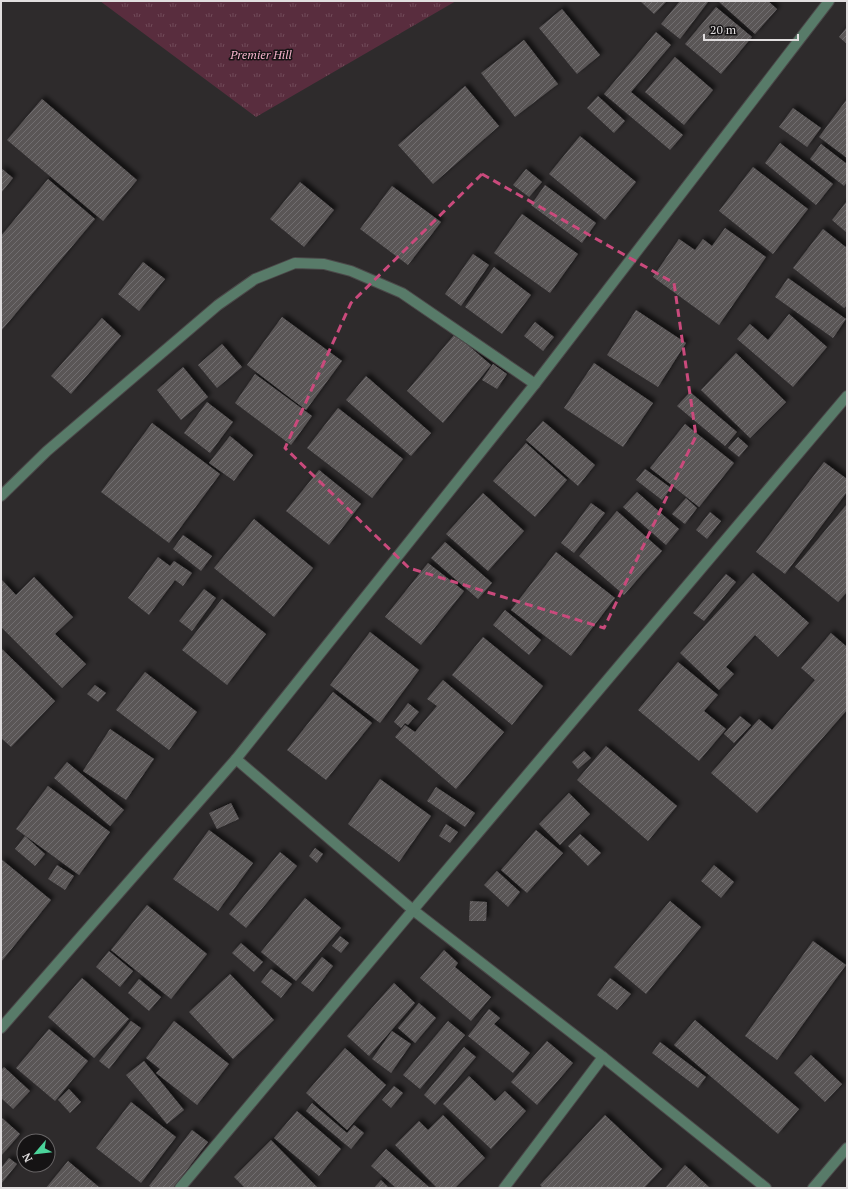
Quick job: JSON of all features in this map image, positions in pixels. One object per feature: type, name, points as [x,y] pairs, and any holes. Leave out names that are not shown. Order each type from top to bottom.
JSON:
[{"type":"street","points":[[1,1028],[236,759],[535,384],[829,1]]},
{"type":"street","points":[[1,496],[47,451],[218,305],[256,279],[295,263],[324,264],[351,271],[402,294],[535,384]]},
{"type":"street","points":[[180,1188],[847,396]]},
{"type":"street","points":[[236,759],[413,910],[603,1058],[766,1188]]},
{"type":"street","points":[[504,1188],[603,1058]]},
{"type":"street","points":[[812,1188],[847,1148]]},
{"type":"highlighted area","points":[[482,174],[674,283],[696,436],[604,628],[409,568],[285,448],[351,303]]},
{"type":"green space","name":"Premier Hill","points":[[100,1],[456,1],[256,117]]},
{"type":"building","points":[[640,1],[667,1],[654,14]]},
{"type":"building","points":[[680,1],[708,2],[680,39],[661,24]]},
{"type":"building","points":[[718,1],[768,1],[777,9],[755,34]]},
{"type":"building","points":[[716,7],[752,37],[721,74],[685,44]]},
{"type":"building","points":[[562,9],[600,55],[577,74],[539,28]]},
{"type":"building","points":[[847,27],[847,44],[839,37]]},
{"type":"building","points":[[656,32],[671,45],[631,92],[683,135],[670,150],[604,94]]},
{"type":"building","points":[[524,40],[558,84],[515,117],[481,73]]},
{"type":"building","points":[[675,57],[713,90],[684,125],[645,92]]},
{"type":"building","points":[[465,86],[499,126],[433,184],[398,145]]},
{"type":"building","points":[[598,96],[625,121],[614,133],[587,108]]},
{"type":"building","points":[[42,99],[137,180],[103,221],[7,140]]},
{"type":"building","points":[[847,99],[847,158],[819,137]]},
{"type":"building","points":[[793,108],[821,128],[807,147],[779,127]]},
{"type":"building","points":[[580,136],[636,182],[605,220],[549,174]]},
{"type":"building","points":[[780,143],[833,184],[816,205],[765,163]]},
{"type":"building","points":[[821,144],[847,164],[847,182],[844,186],[810,159]]},
{"type":"building","points":[[753,167],[808,209],[773,254],[719,211]]},
{"type":"building","points":[[1,168],[13,178],[1,193]]},
{"type":"building","points":[[526,169],[542,182],[529,197],[513,185]]},
{"type":"building","points":[[48,179],[95,219],[1,331],[1,236]]},
{"type":"building","points":[[300,182],[334,210],[304,247],[270,219]]},
{"type":"building","points":[[545,185],[596,223],[582,243],[531,205]]},
{"type":"building","points":[[392,186],[441,222],[408,265],[360,229]]},
{"type":"building","points":[[847,201],[847,233],[832,220]]},
{"type":"building","points":[[522,214],[578,254],[550,293],[494,253]]},
{"type":"building","points":[[725,228],[766,257],[719,325],[653,277],[679,239],[695,250],[703,239],[712,246]]},
{"type":"building","points":[[823,229],[847,248],[847,305],[844,308],[793,268]]},
{"type":"building","points":[[473,254],[489,265],[461,306],[445,294]]},
{"type":"building","points":[[143,262],[165,279],[139,311],[118,294]]},
{"type":"building","points":[[494,267],[531,295],[502,334],[465,307]]},
{"type":"building","points":[[788,278],[846,319],[833,338],[775,297]]},
{"type":"building","points":[[636,310],[686,343],[658,387],[607,355]]},
{"type":"building","points":[[789,314],[827,347],[793,387],[737,339],[750,324],[768,340]]},
{"type":"building","points":[[282,317],[342,361],[306,410],[247,365]]},
{"type":"building","points":[[102,318],[121,336],[71,394],[51,376]]},
{"type":"building","points":[[535,322],[554,337],[543,351],[524,336]]},
{"type":"building","points":[[455,334],[491,365],[443,423],[407,391]]},
{"type":"building","points":[[222,344],[242,367],[217,388],[198,365]]},
{"type":"building","points":[[736,353],[786,402],[750,438],[701,390]]},
{"type":"building","points":[[594,363],[653,403],[623,447],[564,408]]},
{"type":"building","points":[[493,364],[507,374],[497,389],[482,380]]},
{"type":"building","points":[[183,367],[208,397],[181,420],[157,390]]},
{"type":"building","points":[[255,374],[312,416],[291,445],[235,403]]},
{"type":"building","points":[[366,376],[431,433],[411,456],[346,400]]},
{"type":"building","points":[[690,392],[737,432],[725,446],[677,406]]},
{"type":"building","points":[[207,402],[233,422],[210,453],[184,433]]},
{"type":"building","points":[[338,408],[403,459],[372,498],[307,448]]},
{"type":"building","points":[[543,421],[595,465],[578,486],[526,440]]},
{"type":"building","points":[[152,423],[220,474],[169,543],[101,492]]},
{"type":"building","points":[[685,424],[734,463],[699,507],[650,468]]},
{"type":"building","points":[[230,436],[253,455],[234,481],[209,463]]},
{"type":"building","points":[[738,437],[748,446],[739,457],[728,448]]},
{"type":"building","points":[[526,443],[567,480],[535,517],[493,481]]},
{"type":"building","points":[[824,462],[847,479],[847,492],[785,574],[756,552]]},
{"type":"building","points":[[645,469],[671,488],[662,500],[636,480]]},
{"type":"building","points":[[319,470],[361,504],[329,545],[286,511]]},
{"type":"building","points":[[637,492],[679,529],[666,545],[623,507]]},
{"type":"building","points":[[483,493],[524,531],[488,571],[446,534]]},
{"type":"building","points":[[686,498],[697,508],[685,524],[672,514]]},
{"type":"building","points":[[591,503],[605,513],[574,553],[561,543]]},
{"type":"building","points":[[847,504],[847,592],[838,602],[795,567]]},
{"type":"building","points":[[617,511],[662,551],[624,595],[579,556]]},
{"type":"building","points":[[710,512],[721,521],[707,539],[696,530]]},
{"type":"building","points":[[254,519],[313,568],[274,617],[214,568]]},
{"type":"building","points":[[183,535],[212,556],[201,571],[173,549]]},
{"type":"building","points":[[445,542],[492,583],[478,599],[431,558]]},
{"type":"building","points":[[556,552],[615,598],[571,656],[511,610]]},
{"type":"building","points":[[158,557],[170,566],[174,561],[192,573],[183,586],[175,580],[149,615],[128,598]]},
{"type":"building","points":[[428,563],[464,591],[421,645],[385,617]]},
{"type":"building","points":[[753,573],[809,623],[778,657],[755,635],[726,667],[734,674],[719,690],[680,653]]},
{"type":"building","points":[[726,574],[736,582],[704,621],[693,613]]},
{"type":"building","points":[[34,577],[73,617],[55,634],[86,664],[62,688],[1,627],[1,579],[16,595]]},
{"type":"building","points":[[204,589],[216,598],[192,631],[179,621]]},
{"type":"building","points":[[222,599],[266,634],[227,685],[182,650]]},
{"type":"building","points":[[505,610],[541,640],[529,655],[493,625]]},
{"type":"building","points":[[370,632],[419,670],[380,723],[330,685]]},
{"type":"building","points":[[831,633],[847,647],[847,710],[757,813],[711,773],[759,719],[772,730],[815,680],[801,668]]},
{"type":"building","points":[[483,637],[543,686],[512,725],[452,675]]},
{"type":"building","points":[[1,648],[55,701],[11,747],[1,738]]},
{"type":"building","points":[[678,662],[718,695],[704,711],[726,729],[699,761],[638,710]]},
{"type":"building","points":[[145,672],[197,712],[169,750],[116,710]]},
{"type":"building","points":[[443,680],[504,732],[456,789],[395,737],[405,725],[415,732],[437,706],[427,699]]},
{"type":"building","points":[[95,685],[106,693],[98,702],[87,694]]},
{"type":"building","points":[[333,692],[372,723],[326,780],[287,750]]},
{"type":"building","points":[[408,703],[419,712],[408,725],[405,723],[401,728],[394,722]]},
{"type":"building","points":[[740,716],[751,725],[734,743],[724,734]]},
{"type":"building","points":[[110,729],[154,759],[126,800],[83,771]]},
{"type":"building","points":[[606,746],[677,806],[648,841],[577,780]]},
{"type":"building","points":[[584,751],[591,758],[578,769],[572,762]]},
{"type":"building","points":[[67,762],[124,810],[110,826],[54,778]]},
{"type":"building","points":[[380,779],[431,816],[399,862],[348,824]]},
{"type":"building","points":[[48,786],[110,832],[79,875],[16,829]]},
{"type":"building","points":[[436,787],[475,813],[465,827],[427,801]]},
{"type":"building","points":[[569,793],[590,814],[560,845],[539,824]]},
{"type":"building","points":[[231,803],[239,819],[217,829],[209,813]]},
{"type":"building","points":[[446,824],[458,832],[450,843],[439,836]]},
{"type":"building","points":[[209,830],[253,863],[218,911],[173,879]]},
{"type":"building","points":[[536,830],[563,853],[527,893],[501,870]]},
{"type":"building","points":[[580,834],[601,853],[588,866],[568,846]]},
{"type":"building","points":[[25,836],[45,854],[35,866],[15,849]]},
{"type":"building","points":[[315,848],[323,854],[317,863],[309,856]]},
{"type":"building","points":[[280,852],[297,866],[246,928],[229,914]]},
{"type":"building","points":[[1,859],[51,900],[1,962]]},
{"type":"building","points":[[57,865],[74,876],[65,890],[48,879]]},
{"type":"building","points":[[714,865],[734,882],[721,898],[701,881]]},
{"type":"building","points":[[497,871],[520,892],[508,907],[484,885]]},
{"type":"building","points":[[305,898],[341,928],[296,981],[261,952]]},
{"type":"building","points":[[470,901],[487,902],[486,921],[469,921]]},
{"type":"building","points":[[670,901],[701,927],[646,994],[614,967]]},
{"type":"building","points":[[147,905],[207,954],[171,999],[111,950]]},
{"type":"building","points":[[340,936],[349,943],[341,953],[332,946]]},
{"type":"building","points":[[813,941],[846,965],[777,1060],[745,1036]]},
{"type":"building","points":[[241,943],[263,962],[254,972],[232,953]]},
{"type":"building","points":[[444,950],[458,963],[455,967],[491,997],[471,1021],[420,978]]},
{"type":"building","points":[[109,951],[133,971],[120,987],[96,967]]},
{"type":"building","points":[[322,957],[333,966],[313,992],[301,983]]},
{"type":"building","points":[[271,969],[292,984],[281,998],[261,982]]},
{"type":"building","points":[[230,974],[274,1020],[233,1059],[189,1012]]},
{"type":"building","points":[[82,978],[129,1019],[94,1058],[48,1017]]},
{"type":"building","points":[[610,978],[631,994],[617,1010],[597,995]]},
{"type":"building","points":[[139,979],[161,997],[149,1011],[128,993]]},
{"type":"building","points":[[394,983],[415,1003],[369,1056],[347,1036]]},
{"type":"building","points":[[419,1003],[436,1018],[415,1043],[398,1028]]},
{"type":"building","points":[[489,1009],[500,1018],[494,1024],[530,1053],[513,1073],[468,1036]]},
{"type":"building","points":[[695,1020],[799,1109],[778,1134],[674,1045]]},
{"type":"building","points":[[131,1021],[141,1028],[109,1069],[99,1061]]},
{"type":"building","points":[[174,1021],[229,1064],[197,1105],[156,1073],[160,1069],[146,1058]]},
{"type":"building","points":[[448,1021],[465,1035],[420,1089],[403,1075]]},
{"type":"building","points":[[49,1029],[88,1061],[55,1101],[16,1068]]},
{"type":"building","points":[[392,1031],[411,1044],[391,1073],[372,1059]]},
{"type":"building","points":[[547,1041],[573,1063],[537,1105],[511,1082]]},
{"type":"building","points":[[660,1042],[706,1077],[698,1088],[652,1053]]},
{"type":"building","points":[[464,1047],[476,1057],[435,1105],[424,1095]]},
{"type":"building","points":[[345,1048],[386,1085],[347,1130],[306,1093]]},
{"type":"building","points":[[811,1055],[842,1084],[825,1102],[794,1073]]},
{"type":"building","points":[[144,1061],[184,1110],[167,1124],[126,1075]]},
{"type":"building","points":[[4,1067],[30,1091],[13,1109],[1,1098],[1,1070]]},
{"type":"building","points":[[469,1076],[495,1101],[505,1091],[526,1111],[491,1149],[443,1104]]},
{"type":"building","points":[[394,1086],[403,1093],[391,1108],[382,1100]]},
{"type":"building","points":[[69,1089],[81,1102],[70,1113],[58,1100]]},
{"type":"building","points":[[131,1102],[176,1137],[141,1183],[96,1148]]},
{"type":"building","points":[[312,1103],[347,1133],[354,1125],[364,1133],[351,1149],[306,1111]]},
{"type":"building","points":[[297,1111],[341,1149],[319,1176],[274,1138]]},
{"type":"building","points":[[443,1115],[485,1158],[455,1188],[437,1188],[395,1145],[419,1121],[428,1130]]},
{"type":"building","points":[[605,1115],[662,1169],[644,1188],[543,1188],[540,1185]]},
{"type":"building","points":[[1,1117],[19,1133],[16,1133],[16,1139],[1,1156]]},
{"type":"building","points":[[192,1130],[208,1142],[173,1188],[152,1188],[149,1186]]},
{"type":"building","points":[[271,1140],[318,1188],[245,1188],[234,1177]]},
{"type":"building","points":[[386,1149],[430,1188],[396,1188],[371,1166]]},
{"type":"building","points":[[9,1158],[16,1163],[1,1184],[1,1168]]},
{"type":"building","points":[[68,1161],[100,1188],[46,1188]]},
{"type":"building","points":[[685,1165],[710,1188],[665,1188]]},
{"type":"building","points":[[381,1180],[389,1188],[374,1188]]}]
